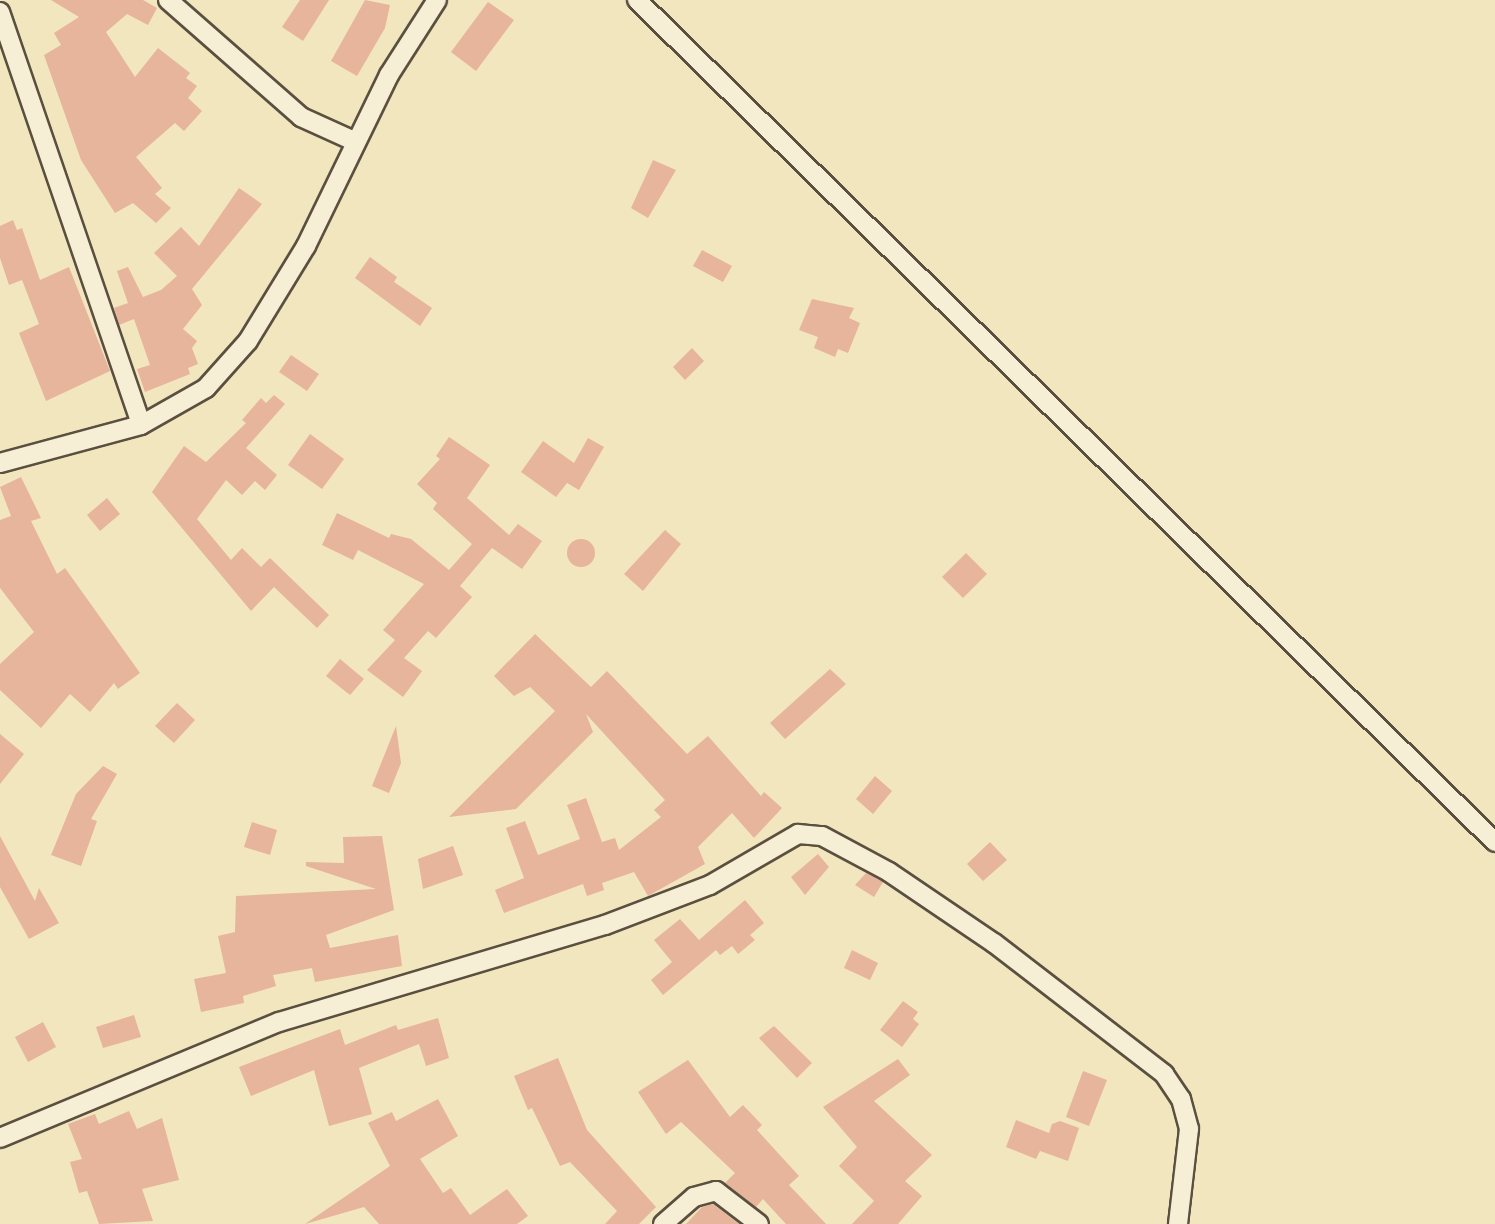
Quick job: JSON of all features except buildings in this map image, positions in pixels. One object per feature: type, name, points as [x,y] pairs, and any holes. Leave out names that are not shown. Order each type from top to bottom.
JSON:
[{"type":"street","points":[[168,0],[301,117],[356,142]]},
{"type":"street","points":[[0,463],[141,425],[206,388],[248,341],[306,246],[389,75],[437,0]]},
{"type":"street","points":[[637,0],[1495,842]]},
{"type":"street","points":[[5,9],[15,67],[141,425]]},
{"type":"street","points":[[0,1138],[279,1022],[605,925],[710,885],[798,834],[822,836],[889,872],[994,943],[1164,1074],[1181,1099],[1189,1129],[1178,1224]]},
{"type":"street","points":[[663,1224],[694,1197],[716,1191],[759,1224]]}]
